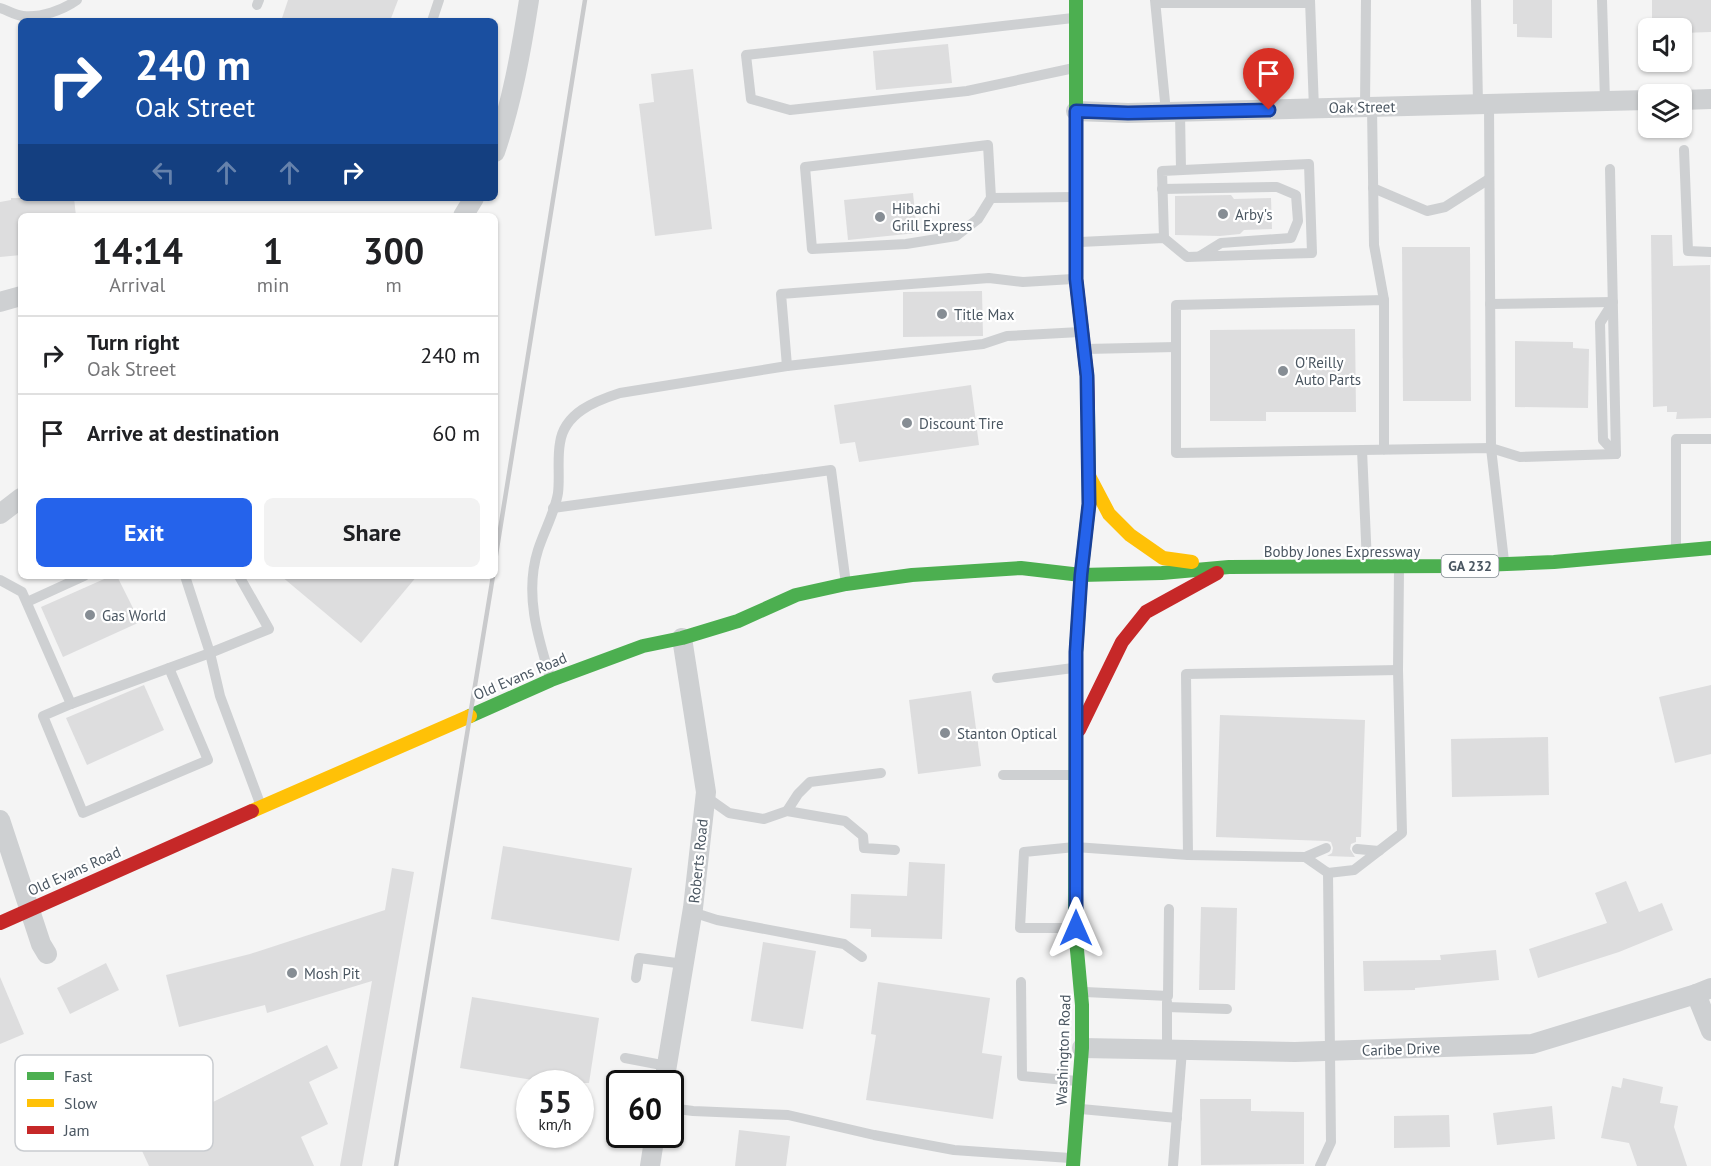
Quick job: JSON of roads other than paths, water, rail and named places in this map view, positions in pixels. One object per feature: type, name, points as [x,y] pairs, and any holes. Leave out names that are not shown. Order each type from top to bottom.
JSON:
[{"type":"main road","name":"Washington Road","points":[[1073,1162],[1082,1048],[1081,991],[1076,928],[1076,668],[1081,575],[1089,504],[1087,376],[1076,279],[1078,67],[1076,0]]},
{"type":"main road","points":[[1089,475],[1109,514],[1130,535],[1163,558],[1229,567]]},
{"type":"main road","name":"Bobby Jones Expressway","points":[[1081,575],[1162,573],[1229,567],[1367,568],[1554,562],[1711,548]]},
{"type":"main road","points":[[1076,736],[1122,642],[1146,612],[1229,567]]},
{"type":"main road","name":"Old Evans Road","points":[[0,923],[551,680],[643,646],[682,638],[738,621],[796,595],[846,584],[912,574],[1021,568],[1081,575]]},
{"type":"street","points":[[498,143],[509,110],[519,64],[529,0]]},
{"type":"street","points":[[1692,100],[1711,99]]},
{"type":"street","name":"Oak Street","points":[[1076,111],[1173,112],[1638,100]]},
{"type":"street","points":[[0,302],[18,297]]},
{"type":"street","points":[[0,514],[18,500]]},
{"type":"street","name":"Roberts Road","points":[[666,1070],[692,912],[705,796],[682,638]]},
{"type":"street","points":[[0,820],[41,944],[47,954]]},
{"type":"street","points":[[1704,991],[1711,1031]]},
{"type":"street","name":"Caribe Drive","points":[[1082,1048],[1331,1051],[1532,1044],[1704,991]]},
{"type":"street","points":[[650,1166],[653,1148]]},
{"type":"lane","points":[[0,8],[23,16],[34,15],[64,10],[77,0]]},
{"type":"lane","points":[[433,18],[439,0]]},
{"type":"lane","points":[[1366,0],[1374,245],[1384,300],[1384,450]]},
{"type":"lane","points":[[1476,0],[1489,179],[1491,448],[1504,564]]},
{"type":"lane","points":[[1602,0],[1605,101]]},
{"type":"lane","points":[[1181,170],[1155,1],[1310,2],[1314,109]]},
{"type":"lane","points":[[1076,18],[746,55],[751,99],[790,111],[967,91],[1078,67]]},
{"type":"lane","points":[[988,145],[991,198],[978,219],[957,236],[906,244],[812,249],[805,166],[988,145]]},
{"type":"lane","points":[[1684,150],[1688,251],[1711,252]]},
{"type":"lane","points":[[1076,242],[1164,238],[1187,257],[1312,254],[1309,164],[1162,171],[1164,238]]},
{"type":"lane","points":[[1384,300],[1176,305],[1176,453],[1491,448],[1520,457],[1616,454],[1610,169]]},
{"type":"lane","points":[[1373,188],[1427,211],[1445,207],[1489,179]]},
{"type":"lane","points":[[1162,189],[1277,187],[1296,195],[1298,221],[1291,238],[1221,243],[1199,256]]},
{"type":"lane","points":[[991,198],[1076,197]]},
{"type":"lane","points":[[787,366],[781,294],[989,278],[1023,282],[1076,279]]},
{"type":"lane","points":[[1490,304],[1613,302]]},
{"type":"lane","points":[[551,680],[536,633],[532,577],[537,551],[558,495],[560,441],[568,422],[580,411],[596,401],[620,393],[787,366],[983,344],[1007,336],[1081,332]]},
{"type":"lane","points":[[1084,349],[1176,347]]},
{"type":"lane","points":[[1676,551],[1676,439],[1711,439]]},
{"type":"lane","points":[[1362,450],[1367,568]]},
{"type":"lane","points":[[553,508],[831,470],[846,584]]},
{"type":"lane","points":[[1305,857],[1328,873],[1353,870],[1402,833],[1398,670],[1399,567]]},
{"type":"lane","points":[[27,602],[77,579]]},
{"type":"lane","points":[[186,579],[210,653],[220,696],[261,807]]},
{"type":"lane","points":[[169,668],[208,760],[83,813],[43,716],[269,629],[241,579]]},
{"type":"lane","points":[[0,580],[22,592],[70,704]]},
{"type":"lane","points":[[997,678],[1076,668]]},
{"type":"lane","points":[[1188,855],[1186,674],[1398,670]]},
{"type":"lane","points":[[787,811],[798,794],[810,782],[880,773]]},
{"type":"lane","points":[[1003,775],[1076,775]]},
{"type":"lane","points":[[705,796],[729,813],[764,819],[787,811],[845,821],[863,836],[864,848],[895,850]]},
{"type":"lane","points":[[1076,928],[1020,928],[1024,852],[1076,847],[1188,855],[1305,857],[1326,849]]},
{"type":"lane","points":[[1357,849],[1378,851]]},
{"type":"lane","points":[[1320,1166],[1332,1142],[1328,873]]},
{"type":"lane","points":[[1169,909],[1167,1002],[1174,1050],[1177,1118],[1173,1166]]},
{"type":"lane","points":[[692,912],[717,920],[844,944],[862,957]]},
{"type":"lane","points":[[636,978],[639,958],[684,964]]},
{"type":"lane","points":[[1021,982],[1022,1076],[1080,1081]]},
{"type":"lane","points":[[1081,991],[1227,1009]]},
{"type":"lane","points":[[625,1058],[655,1070]]},
{"type":"lane","points":[[1078,1108],[1177,1118]]},
{"type":"lane","points":[[684,1110],[788,1115],[874,1135],[954,1150],[1073,1162]]},
{"type":"railway","points":[[498,542],[585,0]]},
{"type":"railway","points":[[396,1166],[493,579]]},
{"type":"place","name":"Arby's","points":[[1223,214]]},
{"type":"place","name":"Hibachi Grill Express","points":[[880,217]]},
{"type":"place","name":"Title Max","points":[[942,314]]},
{"type":"place","name":"O'Reilly Auto Parts","points":[[1283,371]]},
{"type":"place","name":"Discount Tire","points":[[907,423]]},
{"type":"place","name":"Gas World","points":[[90,615]]},
{"type":"place","name":"Stanton Optical","points":[[945,733]]},
{"type":"place","name":"Mosh Pit","points":[[292,973]]}]
